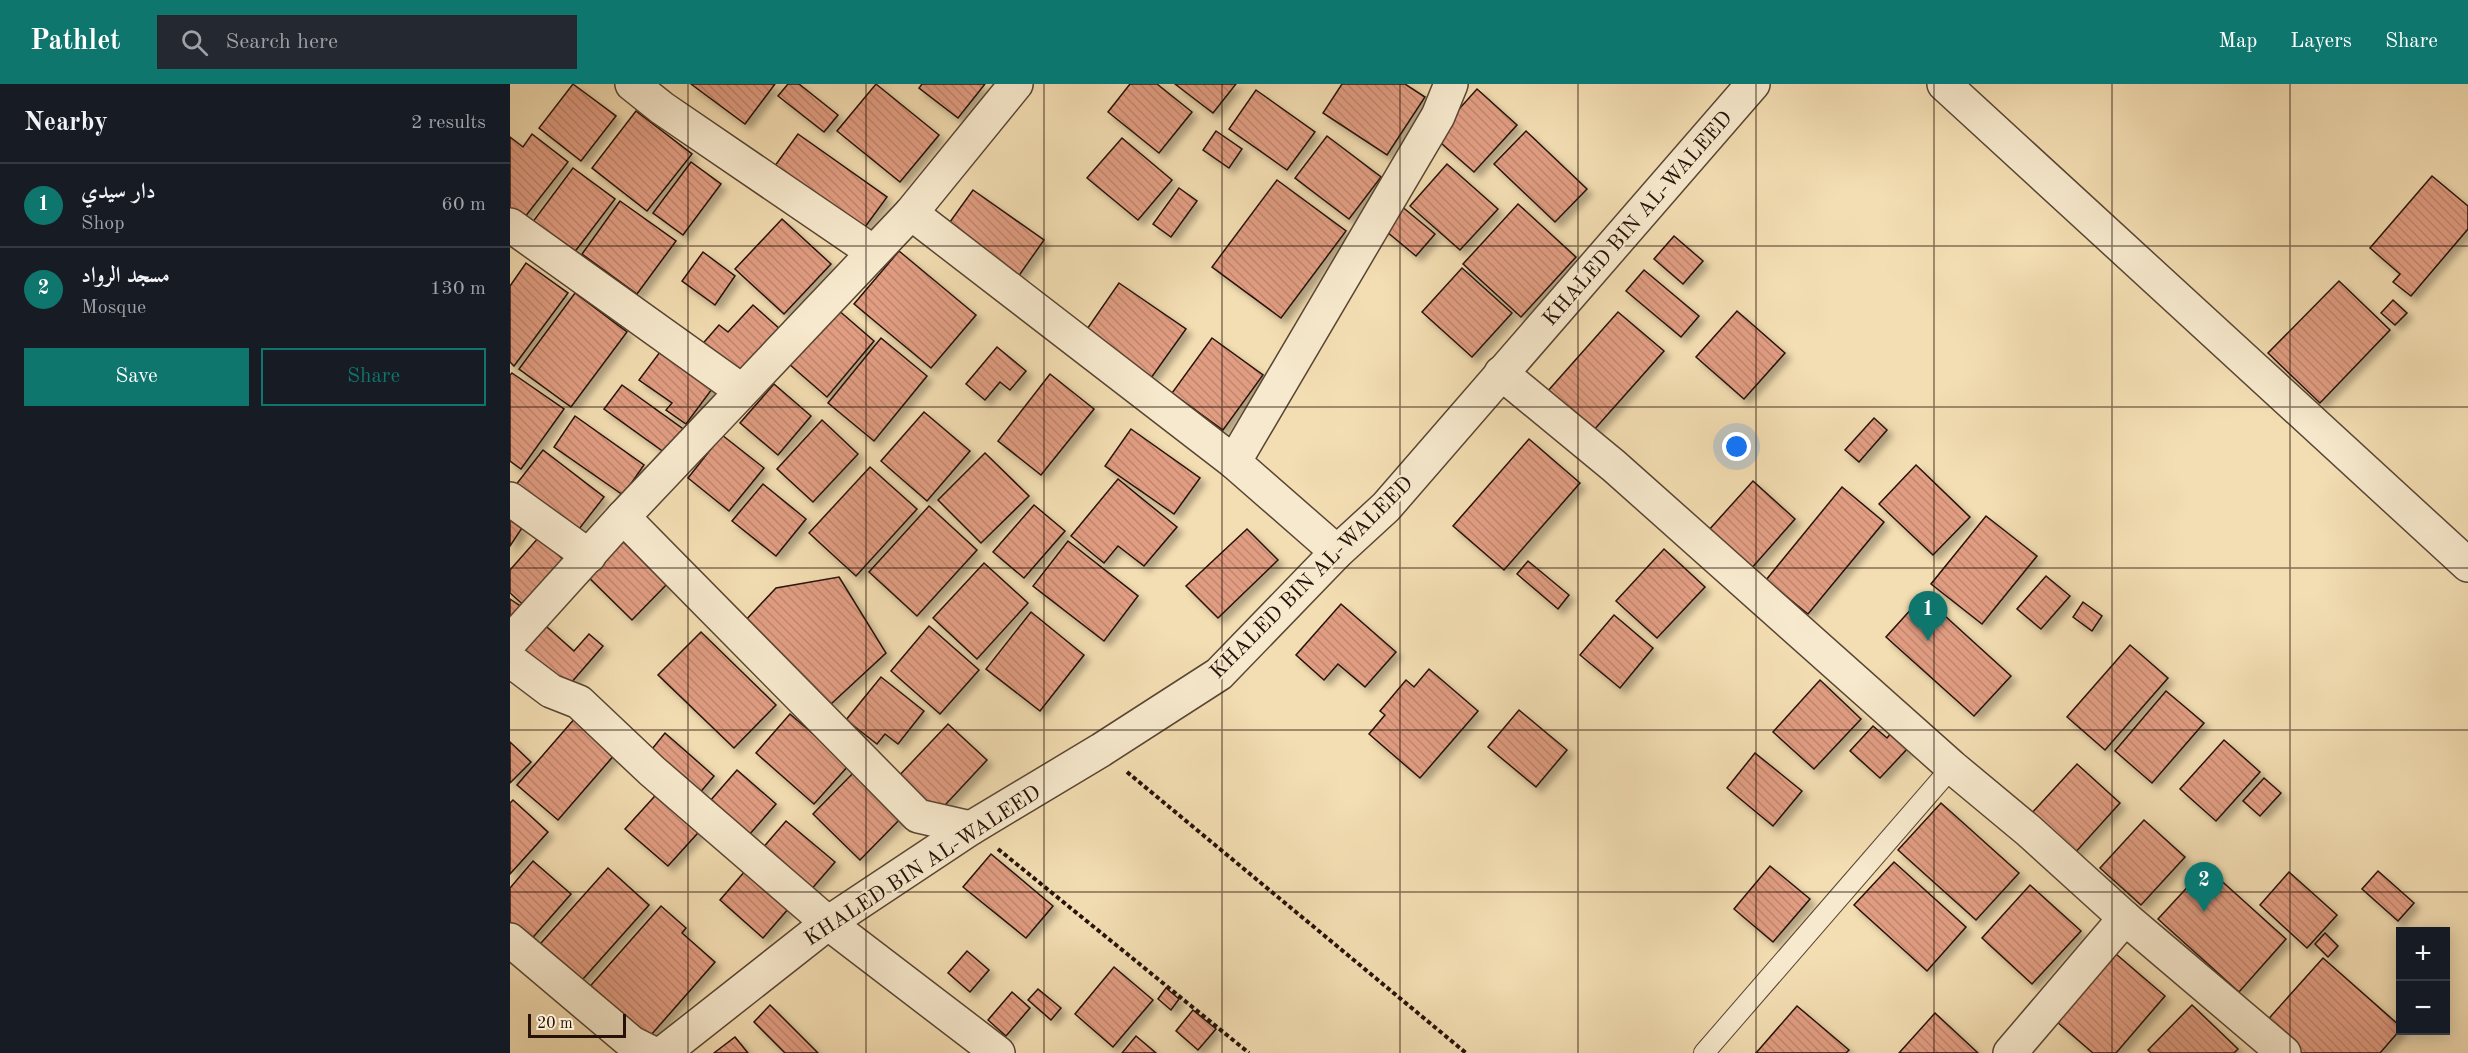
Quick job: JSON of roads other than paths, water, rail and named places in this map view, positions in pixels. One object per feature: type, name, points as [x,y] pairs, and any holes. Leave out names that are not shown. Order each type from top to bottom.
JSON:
[{"type":"street","points":[[632,84],[662,108],[873,252]]},
{"type":"street","points":[[510,642],[623,517],[911,213],[1016,84]]},
{"type":"street","points":[[1234,462],[1438,116],[1451,84]]},
{"type":"street","name":"KHALED BIN AL-WALEED","points":[[663,1053],[828,923],[971,828],[1101,750],[1219,674],[1337,552],[1386,507],[1754,84]]},
{"type":"street","points":[[1944,84],[2468,565]]},
{"type":"street","points":[[911,213],[1234,462],[1337,552]]},
{"type":"street","points":[[510,225],[742,391]]},
{"type":"street","points":[[1501,373],[1614,466],[1952,768],[2029,831],[2125,918],[2284,1053]]},
{"type":"street","points":[[510,498],[589,556]]},
{"type":"street","points":[[623,517],[918,816],[971,828]]},
{"type":"street","points":[[510,660],[551,691],[579,702],[652,771],[828,923],[998,1053]]},
{"type":"street","points":[[2010,1053],[2125,918]]},
{"type":"street","points":[[510,940],[632,1043],[652,1053]]},
{"type":"lane","points":[[1704,1053],[1952,768]]},
{"type":"place","name":"دار سيدي","points":[[1928,641]]},
{"type":"place","name":"مسجد الرواد","points":[[2204,912]]}]
